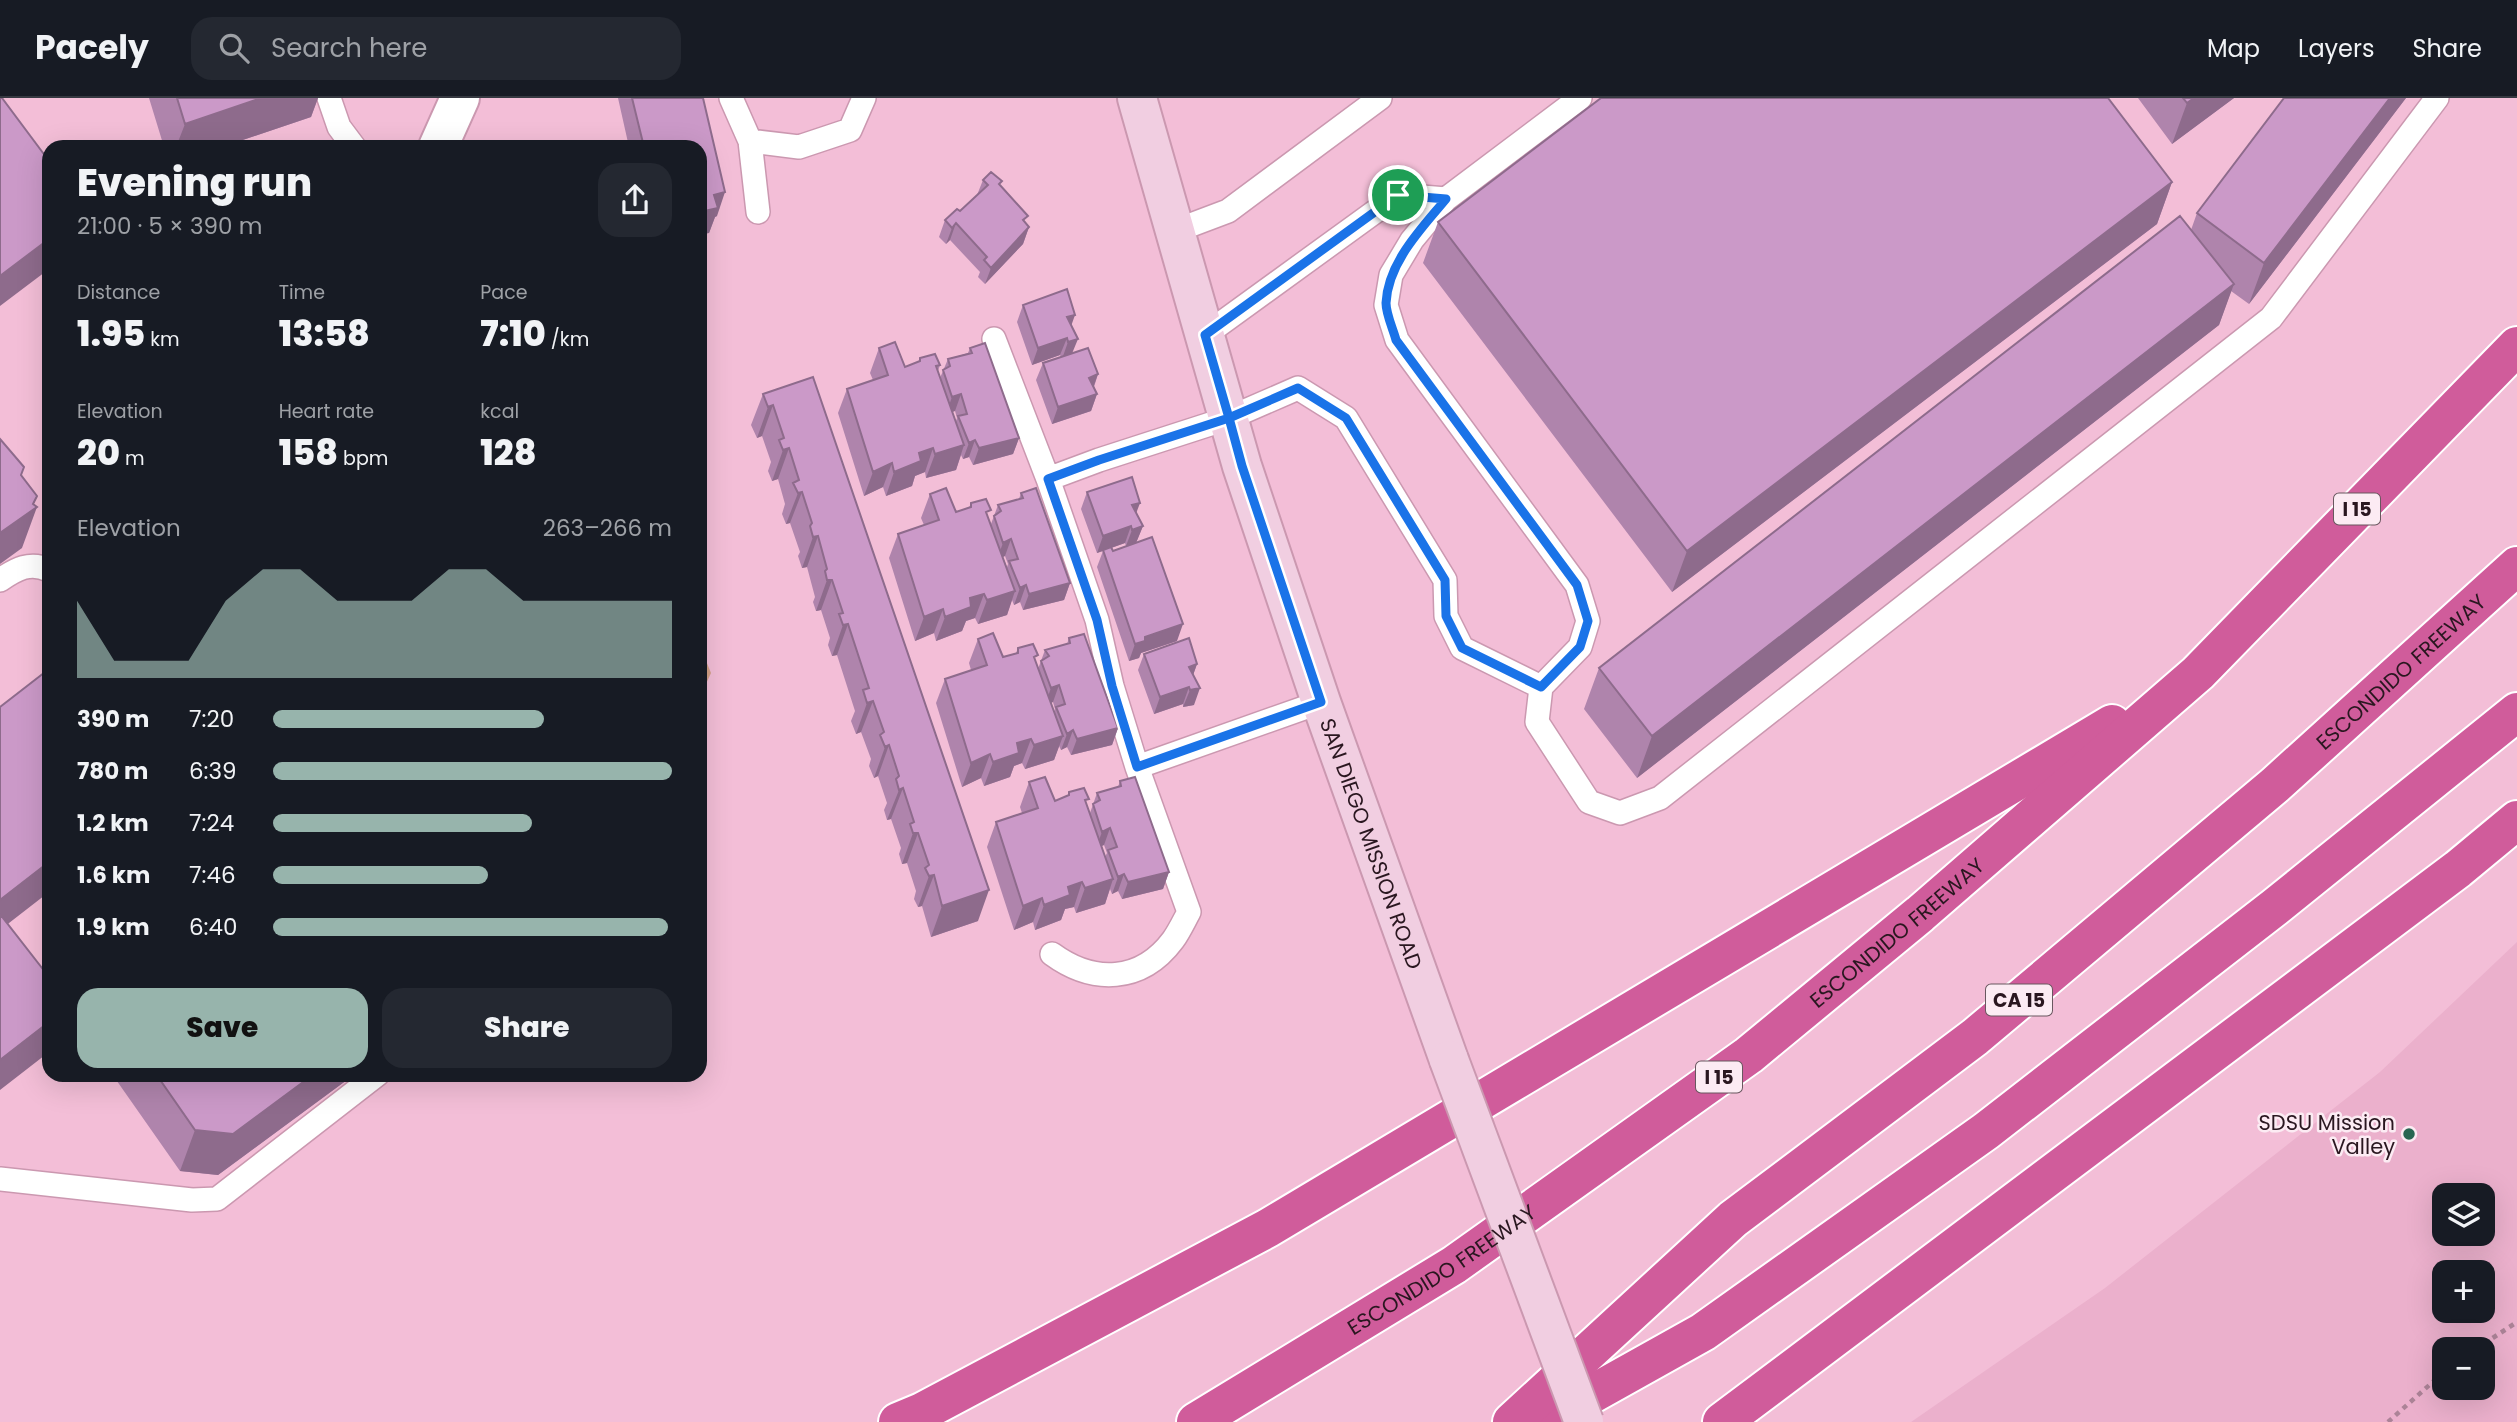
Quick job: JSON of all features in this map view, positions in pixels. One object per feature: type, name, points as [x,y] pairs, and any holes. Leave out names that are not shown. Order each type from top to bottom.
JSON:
[{"type":"highway","name":"ESCONDIDO FREEWAY","points":[[1196,1422],[1454,1265],[1749,1055],[1920,914],[2198,673],[2517,346]]},
{"type":"highway","name":"ESCONDIDO FREEWAY","points":[[1512,1422],[1733,1219],[1996,1020],[2275,785],[2517,566]]},
{"type":"highway","points":[[898,1422],[934,1406],[1268,1228],[2198,673]]},
{"type":"highway","points":[[1541,1422],[1703,1332],[1986,1131],[2275,907],[2517,712]]},
{"type":"highway","points":[[1722,1422],[2458,869],[2517,820]]},
{"type":"main road","name":"SAN DIEGO MISSION ROAD","points":[[1137,98],[1242,466],[1321,702],[1449,1060],[1584,1422]]},
{"type":"street","points":[[441,140],[460,98]]},
{"type":"lane","points":[[329,98],[339,127],[349,140]]},
{"type":"lane","points":[[731,98],[750,141],[758,212]]},
{"type":"lane","points":[[750,141],[799,146],[850,130],[864,98]]},
{"type":"lane","points":[[1175,230],[1228,211],[1380,98]]},
{"type":"lane","points":[[1580,98],[1446,199],[1412,240],[1391,275],[1386,305],[1396,340],[1577,585],[1588,621],[1580,647],[1541,687],[1537,722],[1589,802],[1620,813],[1660,798],[2271,318],[2437,98]]},
{"type":"lane","points":[[1205,335],[1398,195],[1446,199]]},
{"type":"lane","points":[[994,339],[1048,479],[1097,620],[1112,686],[1137,767],[1189,912],[1172,941],[1147,966],[1114,977],[1069,967],[1052,954]]},
{"type":"lane","points":[[1048,479],[1229,418],[1298,388],[1346,418],[1445,580],[1446,616],[1462,648],[1541,687]]},
{"type":"lane","points":[[0,580],[13,571],[37,565],[42,567]]},
{"type":"lane","points":[[1137,767],[1321,702]]},
{"type":"lane","points":[[0,1179],[192,1200],[217,1199],[368,1082]]},
{"type":"path","points":[[2494,1337],[2517,1322]]},
{"type":"path","points":[[2388,1422],[2432,1383]]},
{"type":"shaded area","points":[[707,663],[711,673],[707,682]]},
{"type":"shaded area","name":"SDSU Mission Valley","points":[[2517,942],[2517,1422],[1911,1422],[2105,1288],[2380,1072]]},
{"type":"building","points":[[2,98],[42,152],[42,244],[0,276]]},
{"type":"building","points":[[177,98],[261,98],[185,124]]},
{"type":"building","points":[[632,98],[703,98],[725,192],[714,195],[718,208],[707,210],[707,140],[642,140]]},
{"type":"building","points":[[1601,98],[2108,98],[2172,182],[1687,551],[1438,222]]},
{"type":"building","points":[[2284,98],[2390,98],[2264,263],[2197,213]]},
{"type":"building","points":[[991,172],[1002,181],[999,184],[1028,216],[1023,220],[1029,227],[991,268],[984,260],[987,257],[956,223],[952,228],[945,220],[957,209],[960,211],[988,185],[983,180]]},
{"type":"building","points":[[2180,216],[2234,284],[1652,736],[1599,668]]},
{"type":"building","points":[[1067,289],[1075,315],[1067,317],[1078,339],[1068,342],[1067,338],[1038,348],[1023,305]]},
{"type":"building","points":[[895,342],[905,367],[920,361],[920,358],[935,354],[940,365],[936,366],[964,445],[935,454],[933,448],[919,453],[921,461],[894,472],[892,463],[873,472],[847,389],[888,375],[879,348]]},
{"type":"building","points":[[985,343],[1019,438],[979,448],[975,440],[969,443],[958,416],[967,414],[961,394],[952,397],[943,370],[950,366],[948,359],[972,353],[970,348]]},
{"type":"building","points":[[1088,348],[1098,374],[1089,378],[1097,394],[1058,407],[1043,363]]},
{"type":"building","points":[[813,377],[989,890],[942,906],[934,875],[929,876],[925,868],[929,865],[918,833],[913,833],[910,824],[914,822],[903,788],[899,790],[896,779],[899,776],[889,745],[885,747],[880,735],[884,732],[873,701],[867,703],[863,690],[869,688],[848,624],[843,625],[839,614],[843,613],[832,580],[827,580],[827,569],[818,536],[813,537],[810,526],[812,523],[802,492],[798,493],[793,483],[799,480],[789,448],[783,450],[779,440],[784,438],[773,405],[768,407],[763,394]]},
{"type":"building","points":[[0,439],[24,467],[21,475],[37,496],[33,504],[37,507],[0,533]]},
{"type":"building","points":[[1132,477],[1140,503],[1132,505],[1143,526],[1132,530],[1131,526],[1103,536],[1087,492]]},
{"type":"building","points":[[946,488],[956,512],[971,507],[971,503],[986,499],[991,510],[986,512],[1015,591],[987,600],[984,594],[970,598],[971,607],[945,617],[943,609],[924,617],[898,534],[939,520],[930,494]]},
{"type":"building","points":[[1036,488],[1070,583],[1029,594],[1026,585],[1020,588],[1009,561],[1018,559],[1011,539],[1003,543],[994,516],[1001,511],[998,505],[1023,498],[1021,493]]},
{"type":"building","points":[[1152,537],[1183,624],[1145,637],[1145,641],[1135,644],[1103,550],[1111,547],[1113,551]]},
{"type":"building","points":[[993,633],[1003,657],[1018,653],[1018,648],[1033,644],[1038,655],[1034,657],[1063,736],[1034,745],[1031,739],[1017,743],[1019,753],[993,762],[990,754],[971,763],[945,679],[987,665],[978,639]]},
{"type":"building","points":[[1084,634],[1118,728],[1077,739],[1073,730],[1067,734],[1056,707],[1065,704],[1059,685],[1051,688],[1041,661],[1049,656],[1045,650],[1070,643],[1069,638]]},
{"type":"building","points":[[1189,638],[1197,664],[1189,667],[1200,688],[1190,690],[1189,687],[1160,697],[1144,654]]},
{"type":"building","points":[[42,674],[42,867],[0,900],[0,707]]},
{"type":"building","points":[[1045,777],[1055,801],[1069,795],[1069,792],[1084,788],[1089,799],[1085,800],[1113,879],[1085,888],[1082,882],[1068,887],[1070,895],[1044,905],[1042,898],[1023,906],[996,822],[1038,808],[1029,782]]},
{"type":"building","points":[[1135,777],[1169,872],[1128,882],[1124,874],[1118,877],[1108,850],[1117,847],[1110,828],[1102,832],[1093,804],[1100,800],[1097,793],[1121,786],[1120,781]]},
{"type":"building","points":[[0,914],[42,968],[42,1027],[0,1060]]},
{"type":"building","points":[[162,1082],[303,1082],[233,1134],[195,1130]]},
{"type":"place","name":"SDSU Mission Valley","points":[[2409,1134]]},
{"type":"route","points":[[1398,195],[1205,335],[1229,418],[1048,479],[1097,620],[1112,686],[1137,767],[1321,702],[1242,466],[1229,418],[1298,388],[1346,418],[1445,580],[1446,616],[1462,648],[1541,687],[1580,647],[1588,621],[1577,585],[1396,340],[1386,305],[1391,275],[1412,240],[1446,199],[1398,195]]}]
